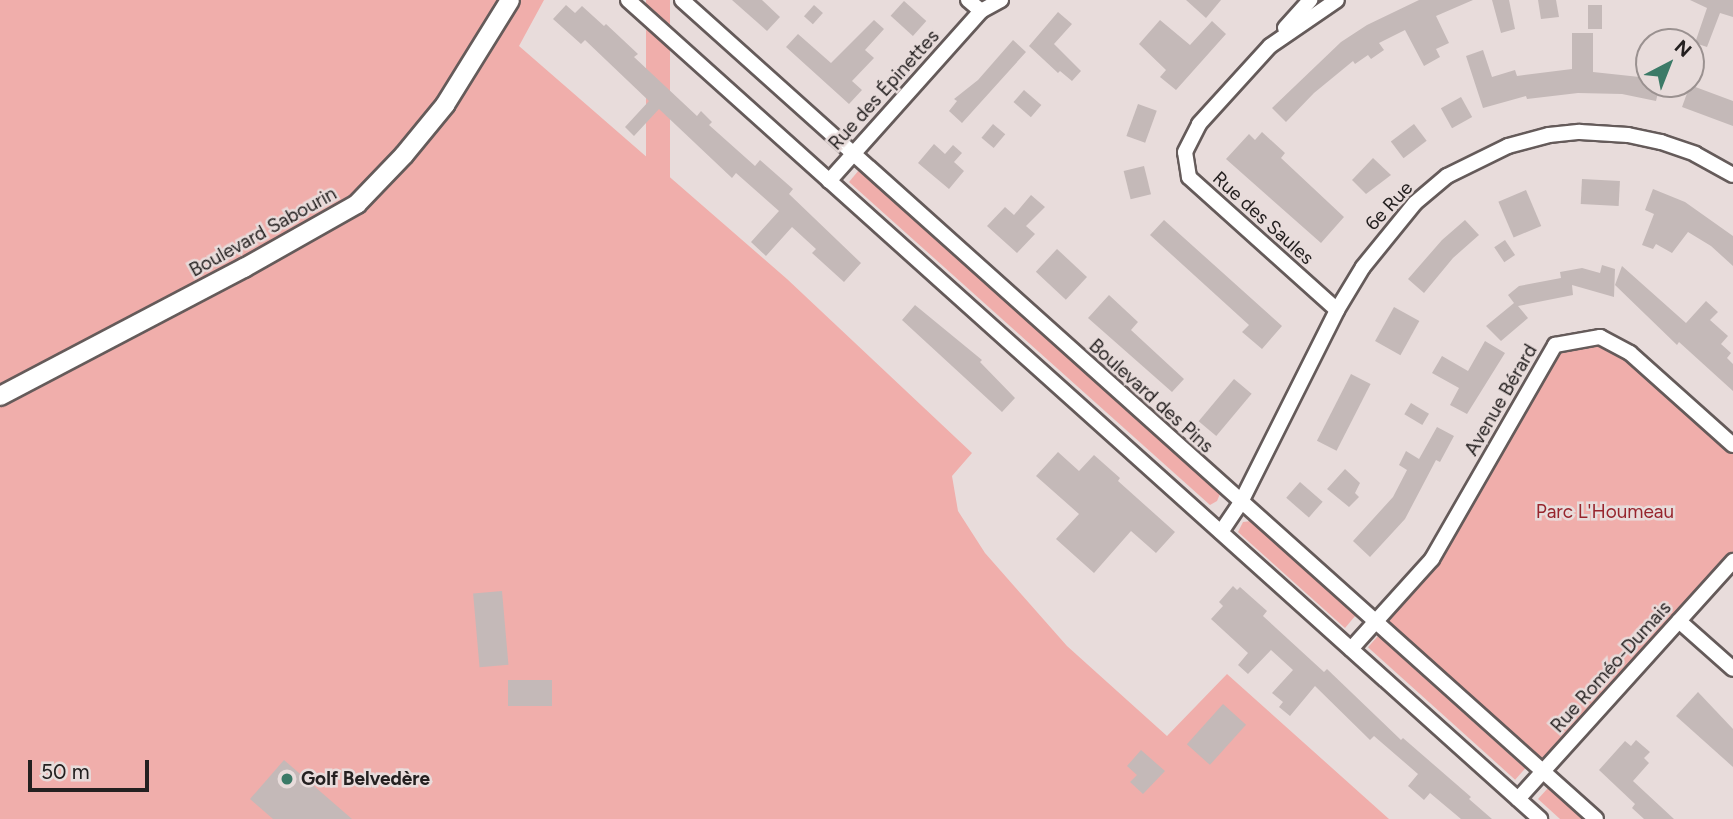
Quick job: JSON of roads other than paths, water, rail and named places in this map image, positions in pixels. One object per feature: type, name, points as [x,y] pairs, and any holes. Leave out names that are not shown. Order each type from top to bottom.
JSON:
[{"type":"street","name":"Boulevard Sabourin","points":[[0,396],[244,268],[357,204],[404,155],[445,104],[510,0]]},
{"type":"street","points":[[628,0],[1541,819]]},
{"type":"street","name":"Boulevard des Pins","points":[[682,0],[1596,819]]},
{"type":"street","points":[[968,0],[981,11]]},
{"type":"street","name":"Rue des Épinettes","points":[[829,181],[981,11],[1001,0]]},
{"type":"street","points":[[1270,46],[1310,0]]},
{"type":"street","name":"Rue des Saules","points":[[1336,310],[1189,177],[1185,152],[1199,124],[1270,46],[1337,0]]},
{"type":"street","name":"6e Rue","points":[[1221,532],[1241,502],[1336,310],[1363,267],[1415,203],[1447,176],[1508,146],[1549,135],[1580,132],[1628,135],[1661,142],[1695,154],[1733,175]]},
{"type":"street","name":"Avenue Bérard","points":[[1351,649],[1432,559],[1555,345],[1600,337],[1630,353],[1733,445]]},
{"type":"street","name":"Rue Roméo-Dumais","points":[[1518,799],[1733,561]]},
{"type":"street","points":[[1679,621],[1733,669]]},
{"type":"place","name":"Golf Belvedère","points":[[287,779]]},
{"type":"park label","name":"Parc L'Houmeau","points":[[1605,512]]}]
